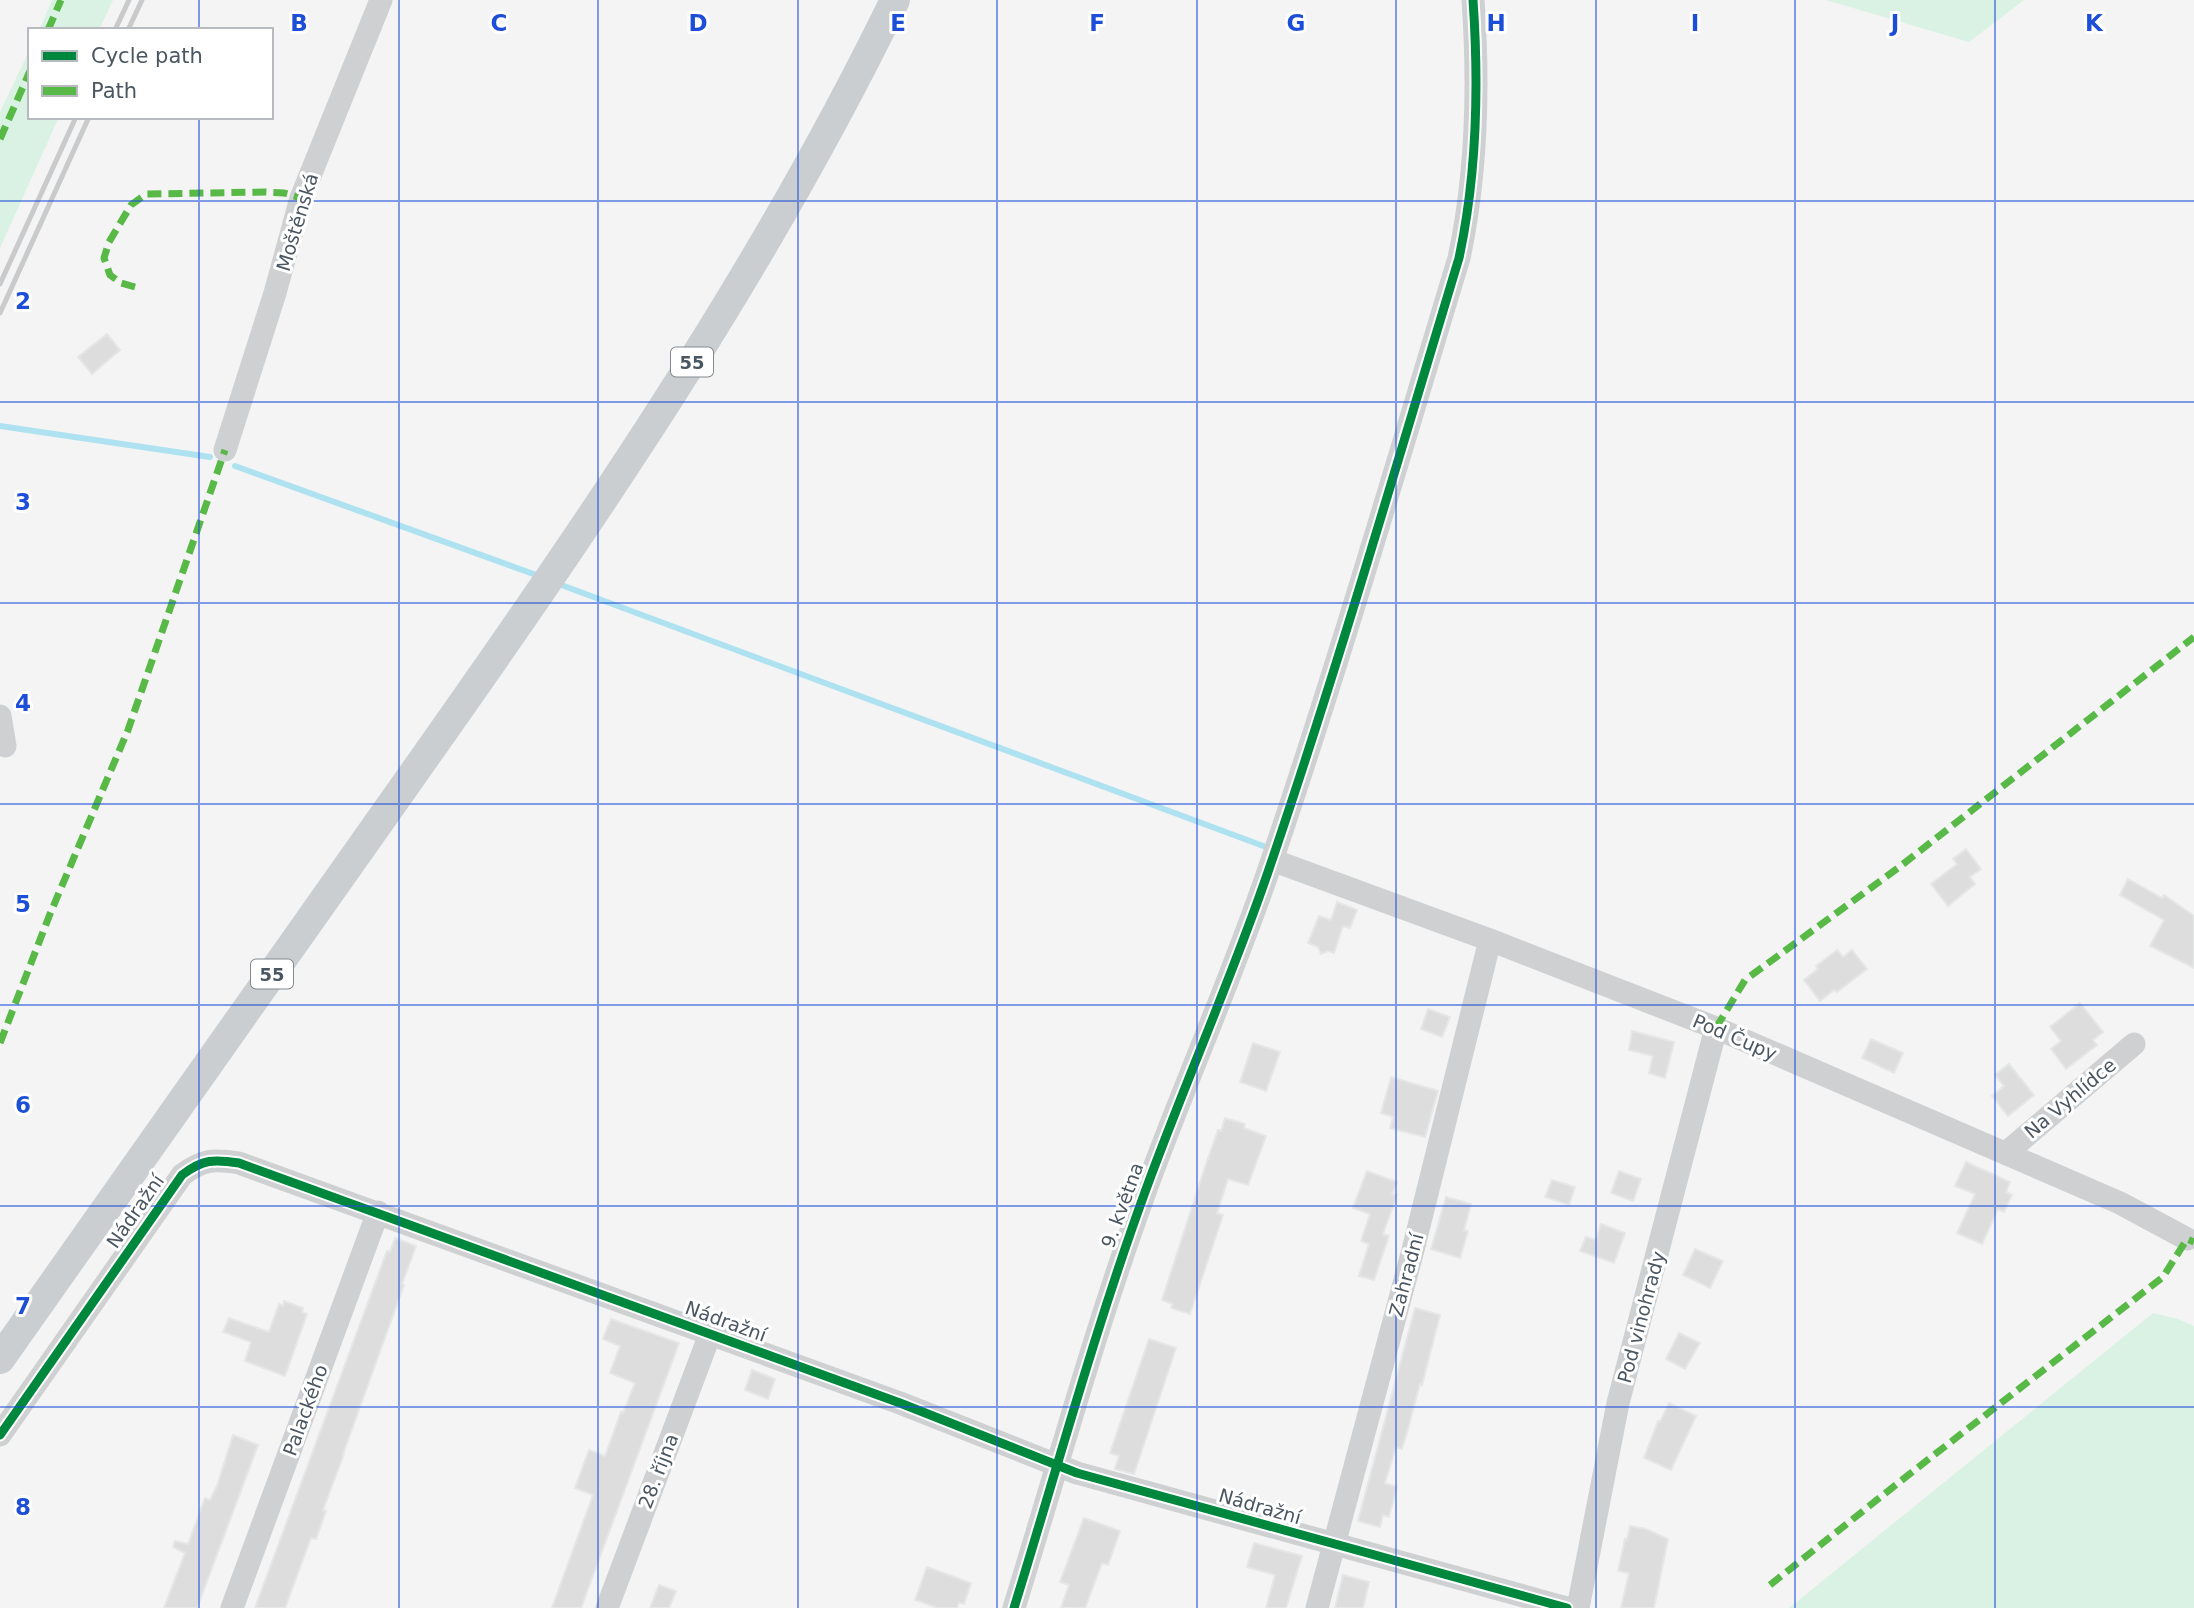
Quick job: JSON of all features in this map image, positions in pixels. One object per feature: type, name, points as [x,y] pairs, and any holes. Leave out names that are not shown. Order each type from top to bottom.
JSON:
[{"type":"main road","name":"55","points":[[0,1359],[551,578],[721,316],[816,150],[895,0]]},
{"type":"street","name":"Moštěnská","points":[[225,450],[275,293],[301,198],[381,0]]},
{"type":"street","name":"9. května","points":[[1014,1608],[1110,1293],[1144,1193],[1285,821],[1459,258],[1467,221],[1473,165],[1476,62],[1473,0]]},
{"type":"street","points":[[0,716],[5,746]]},
{"type":"street","name":"Pod Čupy","points":[[1272,860],[1490,940],[1716,1028],[2120,1203],[2187,1239]]},
{"type":"street","name":"Zahradní","points":[[1317,1608],[1413,1250],[1490,940]]},
{"type":"street","name":"Pod vinohrady","points":[[1578,1608],[1618,1403],[1716,1028]]},
{"type":"street","name":"Na Vyhlídce","points":[[2006,1153],[2134,1044]]},
{"type":"street","name":"Nádražní","points":[[0,1435],[182,1175],[196,1164],[215,1160],[239,1163],[378,1212],[900,1403],[1056,1466],[1567,1608]]},
{"type":"street","name":"Palackého","points":[[232,1608],[378,1212]]},
{"type":"street","name":"28. října","points":[[607,1608],[710,1334]]},
{"type":"green space","points":[[52,0],[113,0],[100,28],[40,28]]},
{"type":"green space","points":[[1826,0],[2024,0],[1969,42]]},
{"type":"green space","points":[[28,53],[28,119],[58,119],[0,248],[0,112]]},
{"type":"green space","points":[[2153,1313],[2194,1326],[2194,1608],[1789,1608]]},
{"type":"building","points":[[107,334],[120,350],[92,374],[78,357]]},
{"type":"building","points":[[1966,849],[1981,869],[1970,877],[1975,884],[1948,906],[1931,884],[1957,864],[1953,859]]},
{"type":"building","points":[[2128,879],[2162,898],[2164,895],[2194,916],[2194,968],[2150,946],[2164,920],[2120,895]]},
{"type":"building","points":[[1337,902],[1357,910],[1350,928],[1343,926],[1334,953],[1328,951],[1321,954],[1318,947],[1308,943],[1319,916],[1331,920]]},
{"type":"building","points":[[1837,950],[1843,957],[1852,950],[1867,969],[1837,992],[1834,990],[1820,1001],[1804,980],[1818,969],[1816,966]]},
{"type":"building","points":[[2080,1003],[2103,1032],[2093,1040],[2097,1045],[2066,1069],[2051,1049],[2061,1041],[2050,1027]]},
{"type":"building","points":[[1428,1009],[1450,1017],[1442,1037],[1421,1029]]},
{"type":"building","points":[[1632,1031],[1674,1042],[1665,1078],[1649,1073],[1653,1056],[1629,1050]]},
{"type":"building","points":[[1871,1039],[1903,1053],[1894,1073],[1862,1058]]},
{"type":"building","points":[[1253,1043],[1280,1052],[1266,1091],[1240,1082]]},
{"type":"building","points":[[2009,1064],[2034,1095],[2008,1116],[1992,1096],[2004,1086],[1995,1075]]},
{"type":"building","points":[[1391,1077],[1438,1091],[1425,1137],[1390,1128],[1393,1117],[1381,1113]]},
{"type":"building","points":[[1225,1118],[1245,1124],[1244,1128],[1266,1136],[1248,1185],[1228,1179],[1217,1213],[1223,1215],[1190,1314],[1171,1308],[1173,1304],[1162,1300],[1204,1170]]},
{"type":"building","points":[[1966,1162],[2010,1182],[2006,1192],[2012,1195],[2004,1212],[1998,1209],[1982,1244],[1957,1233],[1975,1194],[1955,1186]]},
{"type":"building","points":[[1367,1171],[1397,1182],[1392,1194],[1397,1195],[1383,1234],[1389,1236],[1374,1280],[1359,1276],[1369,1244],[1361,1241],[1370,1214],[1353,1208]]},
{"type":"building","points":[[1619,1171],[1641,1179],[1633,1201],[1611,1193]]},
{"type":"building","points":[[1552,1180],[1575,1187],[1569,1205],[1545,1197]]},
{"type":"building","points":[[1446,1197],[1471,1204],[1464,1230],[1468,1231],[1460,1258],[1431,1249]]},
{"type":"building","points":[[1601,1224],[1625,1233],[1614,1263],[1580,1251],[1586,1237],[1596,1240]]},
{"type":"building","points":[[395,1238],[416,1246],[323,1510],[326,1511],[316,1539],[311,1538],[285,1608],[255,1608],[387,1251],[390,1252]]},
{"type":"building","points":[[1695,1249],[1723,1261],[1710,1288],[1683,1275]]},
{"type":"building","points":[[284,1301],[303,1308],[302,1312],[307,1314],[285,1376],[245,1361],[251,1342],[223,1332],[229,1318],[269,1332],[279,1304],[283,1306]]},
{"type":"building","points":[[1415,1308],[1440,1315],[1402,1449],[1396,1447],[1385,1483],[1397,1487],[1389,1517],[1383,1515],[1380,1527],[1358,1521]]},
{"type":"building","points":[[611,1319],[679,1343],[581,1608],[552,1608],[593,1495],[575,1488],[589,1450],[605,1456],[635,1383],[610,1373],[620,1346],[603,1339]]},
{"type":"building","points":[[1679,1333],[1700,1343],[1685,1369],[1666,1359]]},
{"type":"building","points":[[1149,1339],[1176,1348],[1134,1474],[1115,1469],[1119,1456],[1110,1453]]},
{"type":"building","points":[[752,1370],[775,1379],[768,1399],[745,1390]]},
{"type":"building","points":[[1669,1403],[1696,1416],[1671,1470],[1644,1458],[1658,1421],[1660,1422]]},
{"type":"building","points":[[233,1435],[258,1445],[197,1608],[164,1608],[185,1553],[173,1547],[175,1541],[188,1544],[205,1498],[210,1500],[217,1486]]},
{"type":"building","points":[[1084,1518],[1120,1531],[1108,1565],[1102,1563],[1085,1608],[1061,1608],[1069,1585],[1060,1582]]},
{"type":"building","points":[[1630,1526],[1646,1529],[1668,1539],[1654,1608],[1621,1608],[1629,1573],[1618,1571]]},
{"type":"building","points":[[1254,1543],[1302,1556],[1286,1608],[1266,1608],[1275,1575],[1247,1567]]},
{"type":"building","points":[[927,1567],[971,1583],[964,1604],[959,1602],[957,1608],[938,1608],[915,1600]]},
{"type":"building","points":[[1343,1575],[1369,1582],[1363,1608],[1335,1608]]},
{"type":"building","points":[[659,1585],[676,1591],[669,1608],[650,1608]]},
{"type":"waterway","points":[[0,426],[210,457]]},
{"type":"waterway","points":[[235,466],[539,576]]},
{"type":"waterway","points":[[556,583],[1266,847]]},
{"type":"railway","points":[[116,28],[129,0]]},
{"type":"railway","points":[[129,28],[142,0]]},
{"type":"railway","points":[[0,284],[75,119]]},
{"type":"railway","points":[[0,313],[88,119]]},
{"type":"marked path","points":[[49,28],[61,0]]},
{"type":"marked path","points":[[0,139],[28,76]]},
{"type":"marked path","points":[[135,287],[121,283],[110,275],[104,258],[109,242],[131,205],[146,194],[266,192],[301,198]]},
{"type":"marked path","points":[[0,1043],[50,914],[128,730],[225,450]]},
{"type":"marked path","points":[[1716,1028],[1745,980],[1898,868],[2194,637]]},
{"type":"marked path","points":[[1770,1585],[2163,1277],[2187,1239],[2194,1242]]},
{"type":"cycle path","points":[[1014,1608],[1127,1244],[1254,912],[1293,796],[1459,258],[1470,194],[1475,130],[1473,0]]},
{"type":"cycle path","points":[[0,1435],[182,1175],[203,1163],[230,1162],[239,1163],[900,1403],[1077,1473],[1567,1608]]}]
